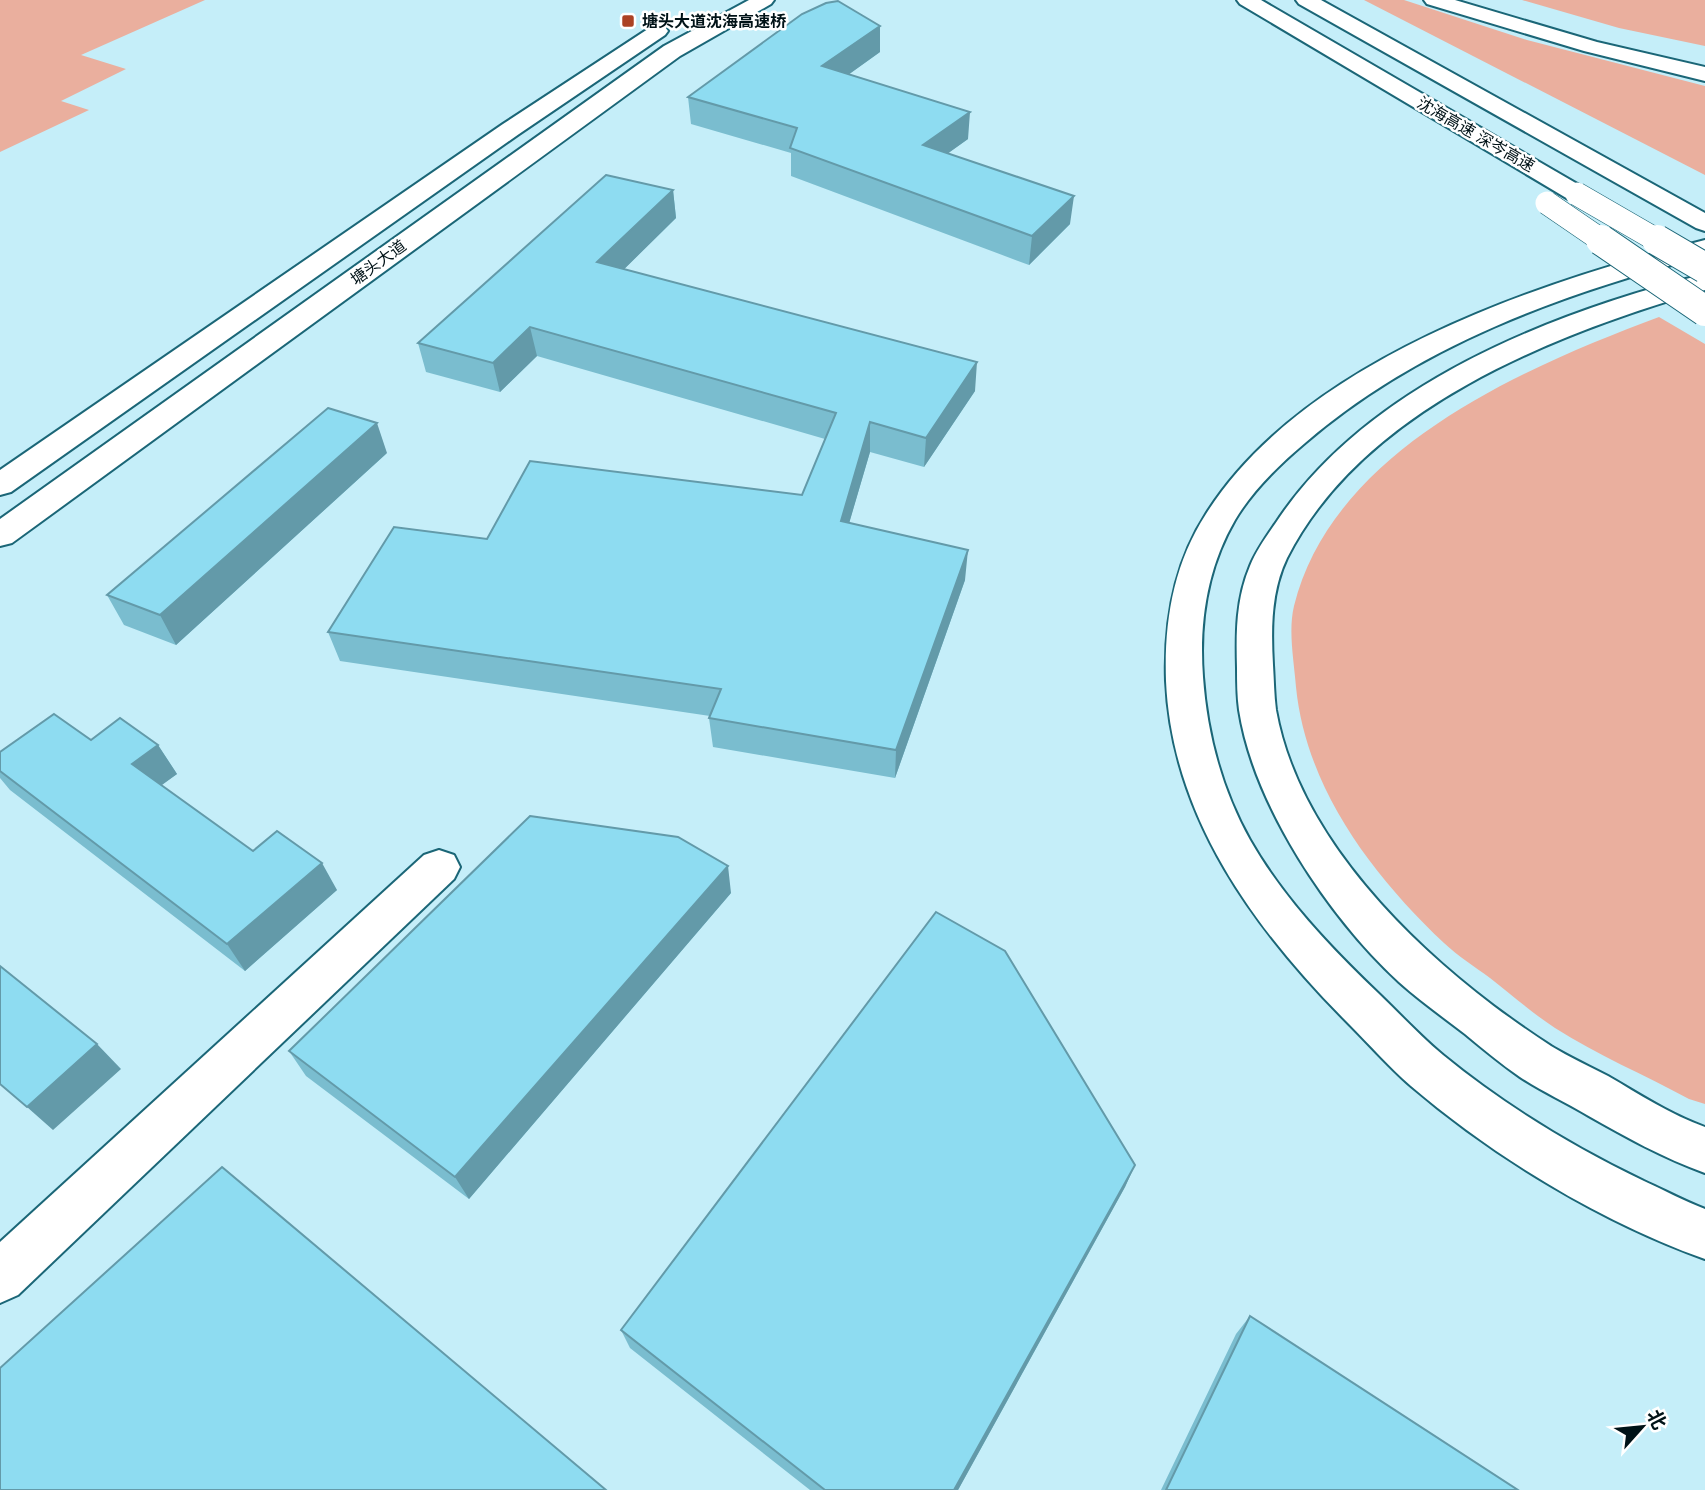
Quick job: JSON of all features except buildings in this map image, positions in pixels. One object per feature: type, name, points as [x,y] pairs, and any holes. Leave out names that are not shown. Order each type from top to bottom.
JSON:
[{"type":"main road","name":"塘头大道","points":[[0,485],[638,43],[716,0]]},
{"type":"main road","name":"塘头大道","points":[[0,535],[672,51],[764,0]]},
{"type":"main road","name":"沈海高速 深岑高速","points":[[1247,0],[1705,268]]},
{"type":"main road","name":"沈海高速 深岑高速","points":[[1306,0],[1705,223]]},
{"type":"main road","points":[[1434,0],[1578,43],[1705,74]]},
{"type":"main road","points":[[1293,27],[1705,311]]},
{"type":"main road","points":[[1705,248],[1651,260],[1529,301],[1429,347],[1320,414],[1271,456],[1228,505],[1199,559],[1183,620],[1182,688],[1192,751],[1224,834],[1266,902],[1333,981],[1433,1075],[1548,1156],[1688,1228],[1705,1234]]},
{"type":"main road","points":[[1705,282],[1635,302],[1573,325],[1504,356],[1430,396],[1374,435],[1333,471],[1299,510],[1270,557],[1256,601],[1254,646],[1259,717],[1287,802],[1340,884],[1404,957],[1413,967],[1534,1061],[1682,1142],[1705,1150]]},
{"type":"main road","points":[[0,1277],[439,867]]},
{"type":"shaded area","points":[[0,0],[205,0],[81,55],[126,69],[61,101],[89,110],[0,152]]},
{"type":"shaded area","points":[[1364,0],[1404,0],[1527,40],[1705,86],[1705,175]]},
{"type":"shaded area","points":[[1522,0],[1705,0],[1705,46],[1619,28]]},
{"type":"shaded area","points":[[1659,317],[1705,344],[1705,1104],[1689,1099],[1571,1038],[1449,948],[1417,917],[1368,859],[1328,794],[1313,760],[1302,724],[1292,646],[1294,606],[1315,551],[1348,502],[1391,459],[1440,422],[1494,389],[1550,362]]},
{"type":"place","name":"塘头大道沈海高速桥","points":[[628,21]]}]
